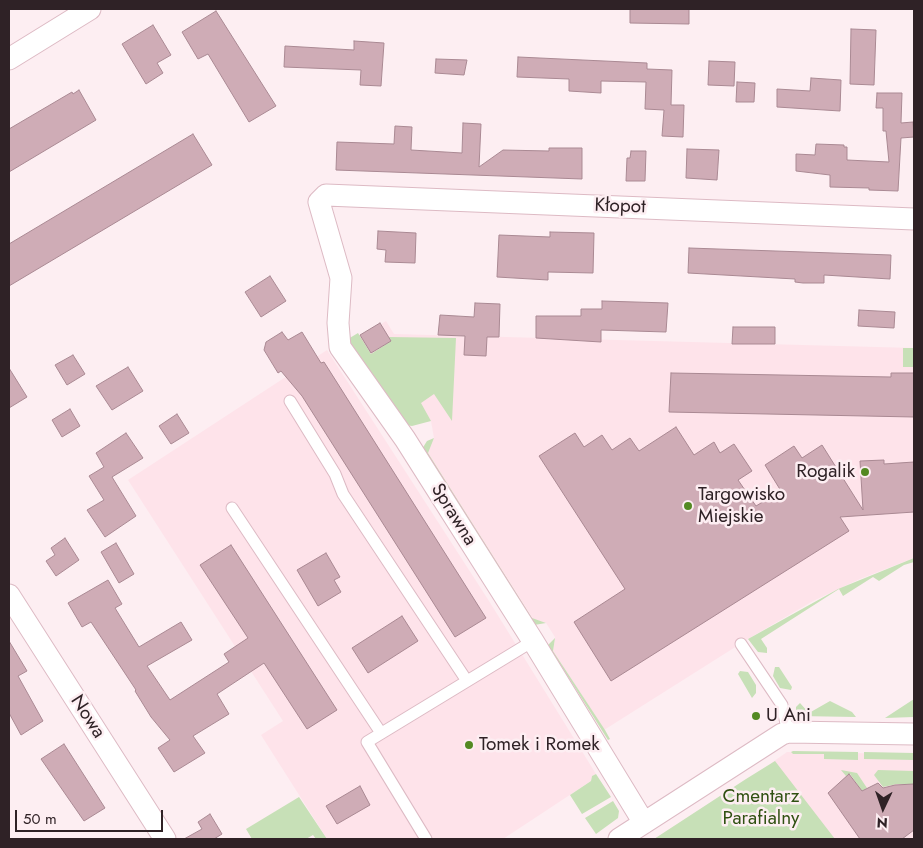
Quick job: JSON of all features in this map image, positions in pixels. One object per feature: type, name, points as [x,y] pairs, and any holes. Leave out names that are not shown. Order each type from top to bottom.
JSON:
[{"type":"street","points":[[9,59],[90,9]]},
{"type":"street","name":"Kłopot","points":[[326,195],[914,219]]},
{"type":"street","name":"Sprawna","points":[[326,195],[319,202],[341,278],[338,323],[340,347],[405,439],[533,641],[644,823]]},
{"type":"street","name":"Nowa","points":[[9,595],[166,839]]},
{"type":"street","points":[[619,839],[770,740],[788,732],[914,734]]},
{"type":"lane","points":[[290,401],[335,474],[343,494],[466,681]]},
{"type":"lane","points":[[232,508],[381,733]]},
{"type":"lane","points":[[421,837],[367,742],[533,641]]},
{"type":"lane","points":[[741,644],[782,705],[788,732]]},
{"type":"shaded area","name":"Targowisko Miejskie","points":[[386,321],[394,334],[914,348],[914,558],[860,579],[813,601],[748,639],[604,730],[553,651],[555,637],[546,623],[533,619],[427,453],[434,438],[431,421],[405,419],[356,340]]},
{"type":"shaded area","points":[[327,350],[489,601],[596,774],[592,776],[591,781],[503,839],[327,839],[261,735],[283,721],[128,480]]},
{"type":"shaded area","points":[[787,752],[914,754],[914,839],[827,839],[770,764]]},
{"type":"green space","points":[[358,333],[371,354],[391,341],[389,337],[456,338],[452,421],[434,394],[421,403],[431,421],[412,426],[405,425],[351,345],[348,339]]},
{"type":"green space","points":[[903,348],[914,348],[914,367],[903,367]]},
{"type":"green space","points":[[434,438],[428,453],[532,618],[546,623],[534,625],[422,449],[427,441]]},
{"type":"green space","points":[[914,558],[914,562],[904,565],[879,581],[873,577],[843,596],[839,589],[761,639],[767,648],[767,653],[758,652],[748,639],[838,589]]},
{"type":"green space","points":[[555,638],[553,651],[610,739],[608,740],[548,645]]},
{"type":"green space","points":[[775,667],[779,667],[792,687],[791,690],[780,688],[773,676]]},
{"type":"green space","points":[[740,671],[748,672],[756,685],[756,693],[752,698],[738,674]]},
{"type":"green space","points":[[914,699],[914,717],[885,718],[891,714]]},
{"type":"green space","points":[[830,701],[852,712],[856,717],[798,716],[796,712],[796,707],[800,703],[809,713]]},
{"type":"green space","points":[[791,752],[858,752],[858,760],[824,759],[824,754],[793,754]]},
{"type":"green space","points":[[864,752],[914,753],[914,760],[864,759]]},
{"type":"green space","name":"Cmentarz Parafialny","points":[[775,761],[835,839],[654,839],[746,779]]},
{"type":"green space","points":[[841,770],[857,773],[867,788],[862,791],[850,774],[846,776]]},
{"type":"green space","points":[[878,770],[914,771],[914,784],[897,784],[883,787],[874,775]]},
{"type":"green space","points":[[596,774],[611,797],[582,814],[570,795],[591,781],[592,776]]},
{"type":"green space","points":[[299,797],[327,839],[316,839],[313,835],[306,839],[252,839],[246,829]]},
{"type":"green space","points":[[613,801],[619,811],[618,818],[596,834],[585,818]]},
{"type":"building","points":[[630,9],[689,9],[689,24],[630,23]]},
{"type":"building","points":[[216,11],[276,106],[249,122],[208,54],[198,59],[182,32]]},
{"type":"building","points":[[153,25],[171,55],[157,63],[163,73],[146,84],[122,44]]},
{"type":"building","points":[[851,29],[876,30],[874,85],[850,84]]},
{"type":"building","points":[[354,41],[384,43],[381,86],[360,85],[361,70],[284,67],[285,46],[354,50]]},
{"type":"building","points":[[518,57],[647,63],[647,69],[672,70],[671,105],[684,105],[683,137],[662,136],[664,110],[645,109],[646,82],[601,81],[601,93],[569,91],[569,79],[517,77]]},
{"type":"building","points":[[436,59],[467,60],[464,75],[435,73]]},
{"type":"building","points":[[709,61],[735,62],[734,86],[708,85]]},
{"type":"building","points":[[811,78],[841,80],[840,111],[777,107],[777,89],[810,91]]},
{"type":"building","points":[[737,82],[755,83],[754,102],[736,102]]},
{"type":"building","points":[[79,90],[96,120],[9,172],[9,129],[72,92],[73,94]]},
{"type":"building","points":[[877,93],[902,93],[901,123],[913,122],[914,137],[901,138],[898,191],[830,187],[830,175],[796,171],[796,154],[815,155],[816,144],[844,145],[844,147],[847,147],[847,160],[889,162],[886,131],[883,131],[883,108],[876,108]]},
{"type":"building","points":[[463,123],[481,124],[479,167],[503,150],[549,151],[549,148],[582,148],[582,179],[336,170],[337,142],[394,144],[395,126],[412,127],[411,150],[462,153]]},
{"type":"building","points":[[193,134],[212,165],[9,286],[9,244]]},
{"type":"building","points":[[687,149],[719,150],[717,180],[686,178]]},
{"type":"building","points":[[631,151],[646,151],[645,181],[626,181],[627,158],[630,158]]},
{"type":"building","points":[[378,231],[416,233],[415,263],[385,262],[386,250],[377,249]]},
{"type":"building","points":[[550,232],[594,233],[593,273],[548,272],[548,280],[497,277],[499,235],[550,237]]},
{"type":"building","points":[[689,248],[891,255],[890,279],[824,275],[824,283],[803,283],[795,282],[795,279],[688,273]]},
{"type":"building","points":[[270,276],[286,301],[261,317],[245,292]]},
{"type":"building","points":[[602,301],[668,303],[666,332],[601,330],[601,342],[536,338],[536,316],[581,316],[581,309],[602,309]]},
{"type":"building","points":[[475,303],[500,304],[499,337],[487,337],[486,356],[464,355],[465,336],[438,335],[440,315],[474,317]]},
{"type":"building","points":[[859,310],[895,312],[894,328],[858,326]]},
{"type":"building","points":[[380,323],[391,341],[371,353],[360,335]]},
{"type":"building","points":[[733,327],[775,327],[775,344],[732,344]]},
{"type":"building","points":[[282,332],[288,340],[302,332],[321,363],[324,362],[486,618],[455,637],[302,396],[281,371],[278,373],[264,350],[266,342]]},
{"type":"building","points":[[73,355],[85,374],[67,385],[55,365]]},
{"type":"building","points":[[128,367],[143,391],[112,410],[96,386]]},
{"type":"building","points":[[9,368],[27,397],[9,408]]},
{"type":"building","points":[[671,373],[891,377],[891,373],[914,373],[914,417],[669,412]]},
{"type":"building","points":[[70,409],[80,426],[62,437],[52,420]]},
{"type":"building","points":[[177,414],[189,433],[171,444],[159,426]]},
{"type":"building","points":[[676,427],[694,455],[714,442],[720,453],[734,444],[752,471],[738,480],[756,506],[781,491],[765,465],[794,446],[802,458],[822,445],[863,510],[860,461],[884,460],[884,464],[914,462],[914,512],[840,517],[849,531],[611,681],[574,622],[625,589],[539,456],[575,433],[584,447],[602,435],[612,450],[630,438],[639,451]]},
{"type":"building","points":[[126,433],[143,458],[112,477],[136,516],[105,537],[87,510],[104,500],[89,476],[104,467],[96,453]]},
{"type":"building","points":[[65,538],[79,560],[56,576],[46,561],[55,555],[51,548]]},
{"type":"building","points":[[116,543],[134,574],[119,583],[101,552]]},
{"type":"building","points":[[231,545],[337,710],[307,729],[264,663],[217,694],[229,714],[193,736],[205,753],[174,772],[158,748],[170,740],[151,717],[136,690],[91,622],[82,627],[68,603],[108,580],[122,604],[115,608],[139,647],[181,622],[192,640],[147,666],[170,700],[229,662],[224,654],[248,638],[200,565]]},
{"type":"building","points":[[326,553],[340,577],[334,580],[341,592],[318,606],[297,570]]},
{"type":"building","points":[[402,616],[418,641],[368,673],[352,648]]},
{"type":"building","points":[[9,641],[27,671],[18,676],[43,721],[21,735],[9,713]]},
{"type":"building","points":[[64,744],[105,808],[84,821],[41,759]]},
{"type":"building","points":[[849,774],[862,791],[878,783],[883,788],[914,784],[914,830],[902,839],[860,839],[828,793]]},
{"type":"building","points":[[360,786],[370,805],[337,824],[326,806]]},
{"type":"building","points":[[210,814],[222,834],[214,839],[184,839],[202,829],[198,822]]},
{"type":"place","name":"Rogalik","points":[[865,472]]},
{"type":"place","name":"Targowisko Miejskie","points":[[688,506]]},
{"type":"place","name":"U Ani","points":[[756,716]]},
{"type":"place","name":"Tomek i Romek","points":[[469,745]]}]
